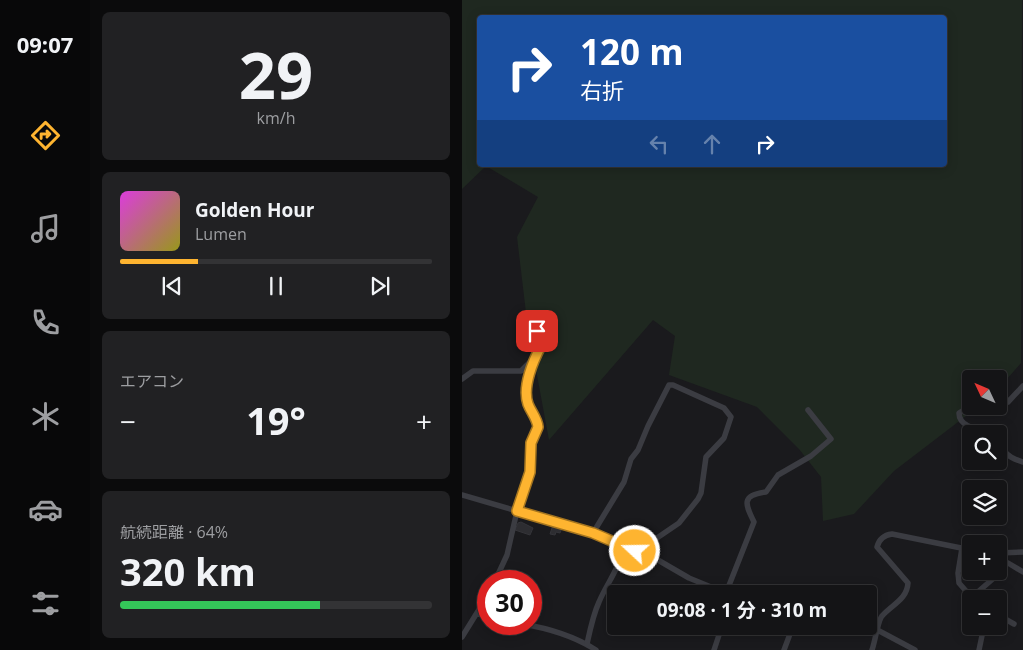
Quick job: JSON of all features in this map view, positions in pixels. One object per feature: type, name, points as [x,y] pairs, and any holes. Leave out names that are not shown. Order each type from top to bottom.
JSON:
[{"type":"street","points":[[500,570],[508,555],[517,511],[530,472],[531,443],[538,427],[528,404],[526,393],[535,357],[541,346],[537,331]]},
{"type":"street","points":[[462,379],[473,371],[521,371],[535,357]]},
{"type":"street","points":[[593,533],[624,482],[631,459],[638,450],[669,385],[673,385],[724,408],[731,417],[724,438],[706,457],[701,493],[698,499],[679,523],[654,540],[646,554]]},
{"type":"street","points":[[1007,402],[1022,386]]},
{"type":"street","points":[[730,585],[754,522],[746,505],[748,498],[754,493],[766,492],[778,475],[811,456],[830,439],[826,431],[808,410]]},
{"type":"street","points":[[962,412],[959,418],[965,425]]},
{"type":"street","points":[[1007,455],[1012,459],[1022,462]]},
{"type":"street","points":[[462,495],[593,533],[623,547],[646,554],[689,578],[707,585]]},
{"type":"street","points":[[872,650],[879,630],[878,623],[882,616],[897,605],[908,589],[908,583],[877,547],[880,539],[885,535],[892,534],[962,548],[958,573],[959,583],[965,590]]},
{"type":"street","points":[[587,644],[599,601],[617,570],[623,547]]},
{"type":"street","points":[[1007,553],[1022,552]]},
{"type":"street","points":[[1007,563],[1022,572]]},
{"type":"street","points":[[980,590],[991,580]]},
{"type":"street","points":[[462,637],[477,615]]},
{"type":"street","points":[[1007,620],[1014,624]]},
{"type":"street","points":[[542,628],[587,644],[596,650]]},
{"type":"street","points":[[879,630],[915,650]]},
{"type":"street","points":[[714,650],[719,635]]},
{"type":"street","points":[[784,650],[790,635]]},
{"type":"street","points":[[979,650],[982,635]]},
{"type":"shaded area","points":[[462,0],[1022,0],[1021,363],[1007,379],[1007,370],[962,370],[962,415],[967,415],[894,471],[854,514],[823,521],[821,477],[799,449],[757,407],[669,375],[675,336],[653,320],[549,440],[527,321],[517,237],[538,197],[488,167],[947,167],[947,15],[477,15],[477,167],[485,167],[462,189]]},
{"type":"building","points":[[521,522],[533,528],[530,535],[515,530],[518,523]]},
{"type":"building","points":[[553,525],[562,528],[560,533],[550,534]]},
{"type":"route","points":[[537,331],[541,346],[535,357],[526,393],[528,404],[538,423],[538,427],[531,443],[530,472],[517,511],[593,533],[635,551]]}]
